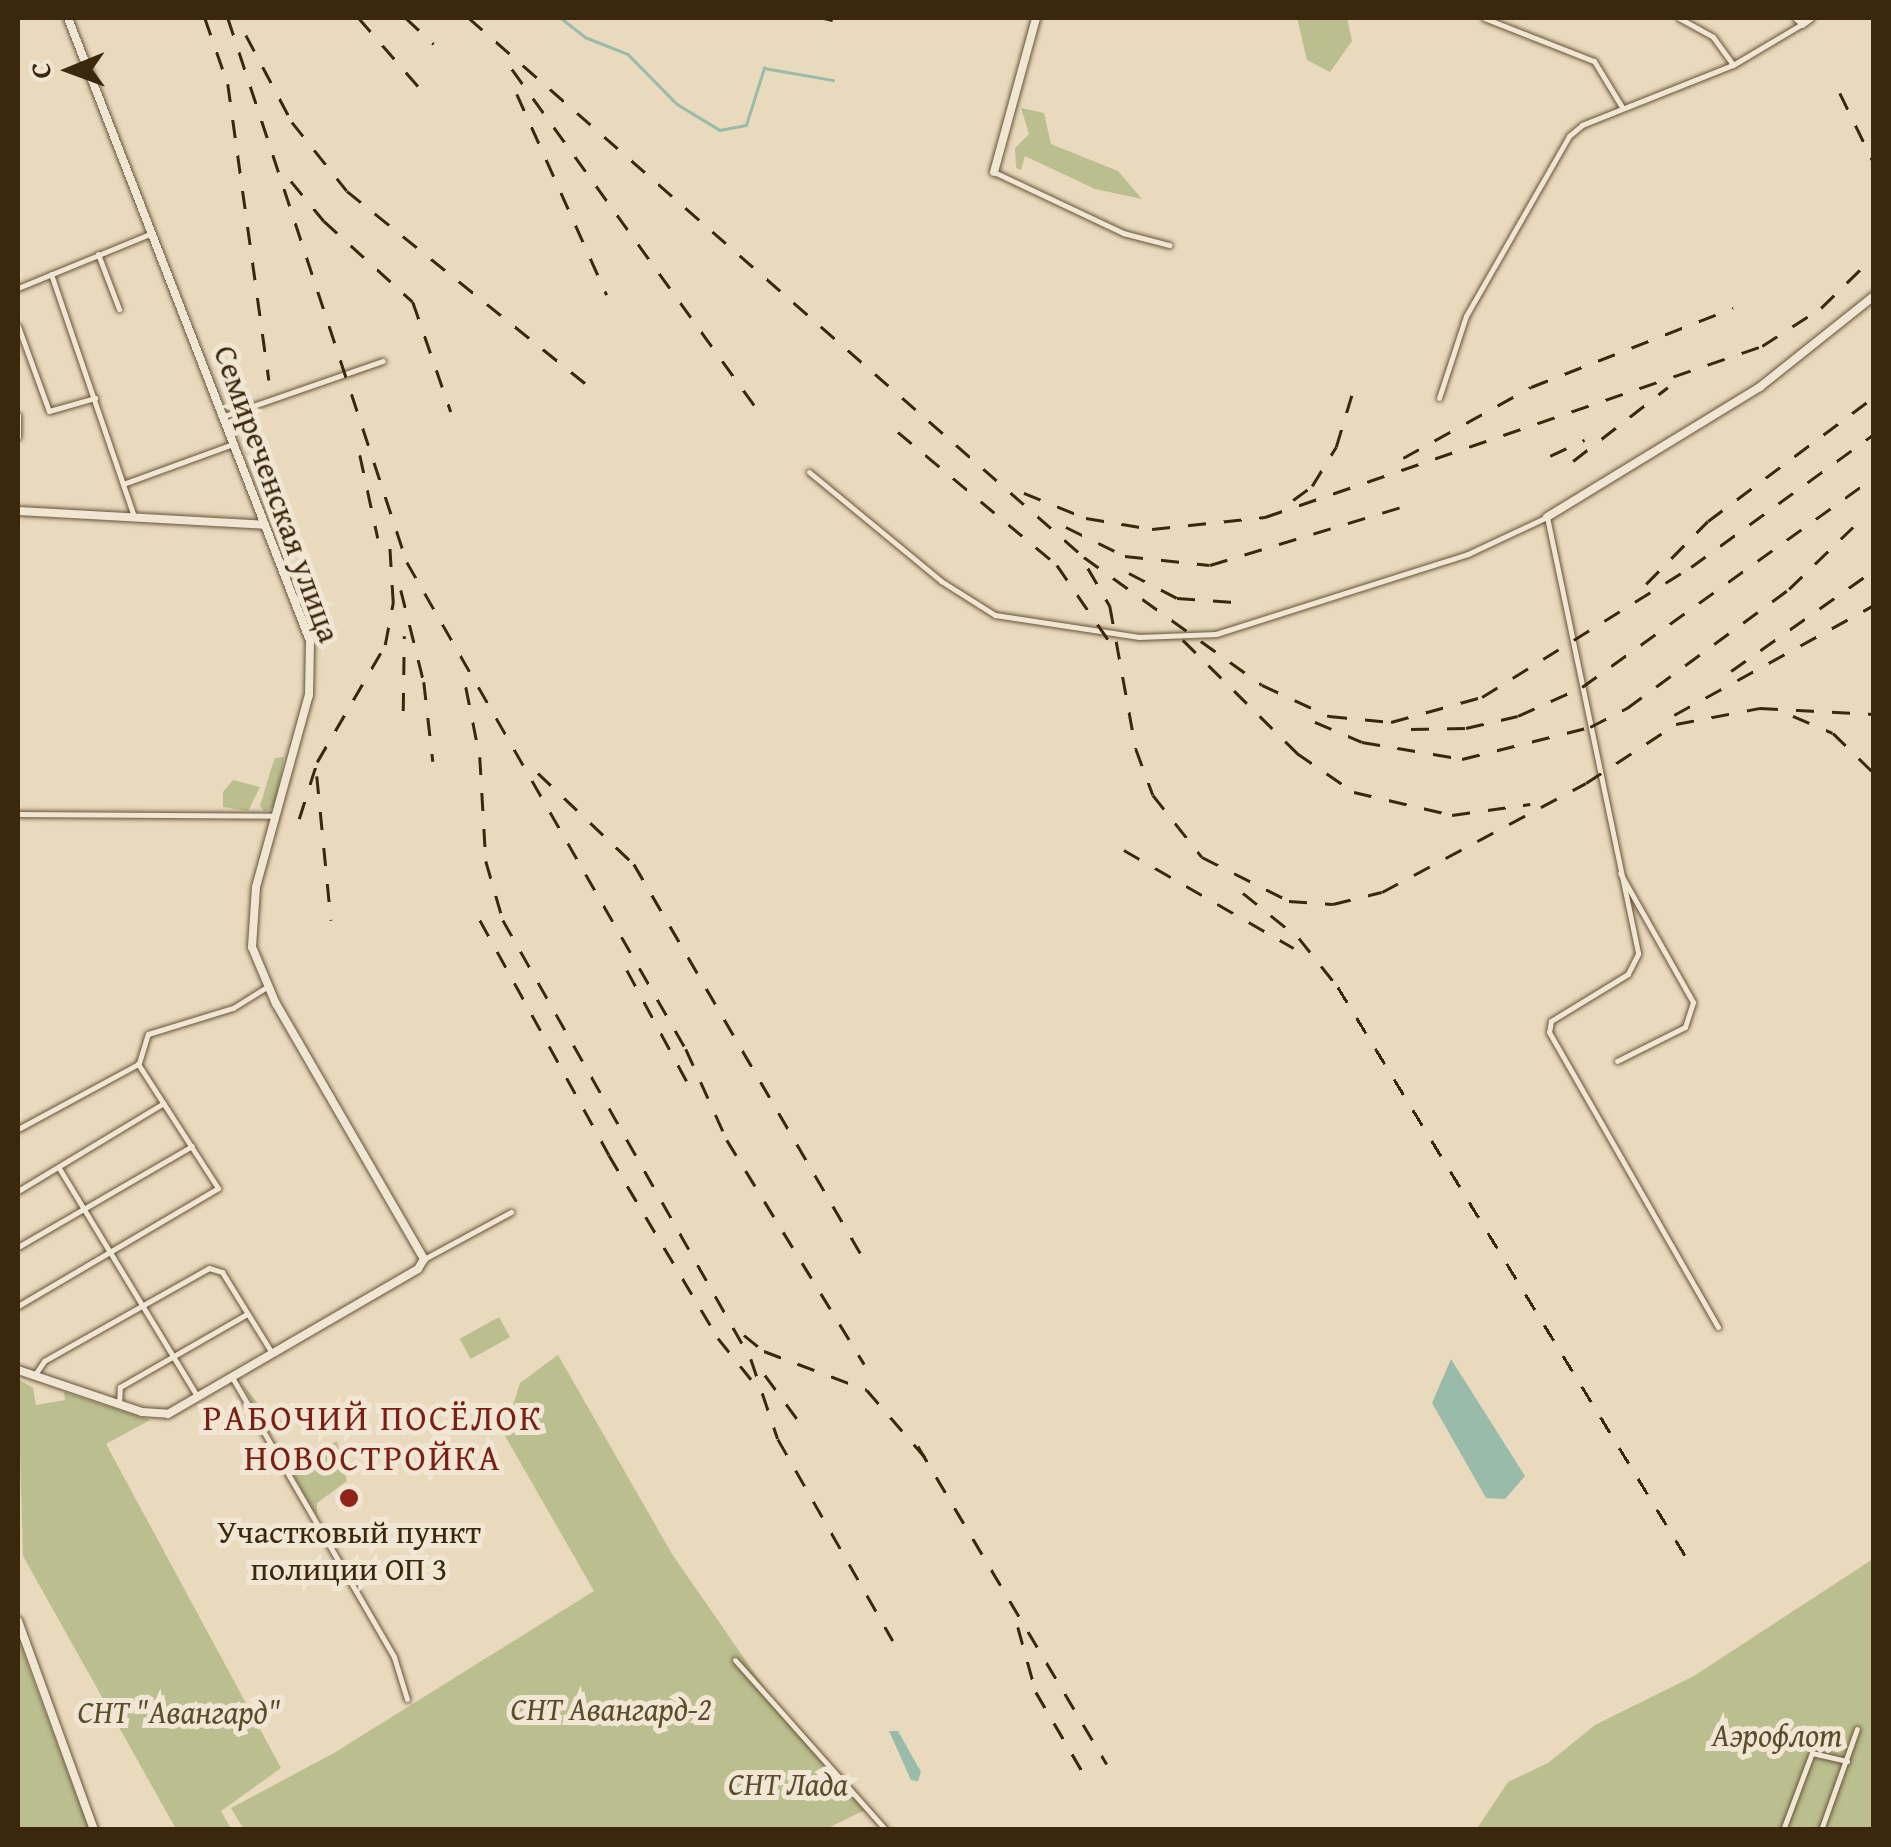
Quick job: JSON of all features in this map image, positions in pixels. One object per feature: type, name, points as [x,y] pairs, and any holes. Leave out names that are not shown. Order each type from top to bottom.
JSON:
[{"type":"street","name":"Семиреченская улица","points":[[68,18],[235,444],[312,661],[250,917],[252,946],[266,987],[424,1259]]},
{"type":"street","points":[[1036,18],[994,172],[1123,233],[1169,245]]},
{"type":"street","points":[[1484,18],[1594,61],[1622,108]]},
{"type":"street","points":[[1509,26],[1511,18]]},
{"type":"street","points":[[1679,18],[1713,36],[1733,64]]},
{"type":"street","points":[[1439,398],[1466,316],[1544,174],[1575,130],[1733,64],[1802,20]]},
{"type":"street","points":[[18,288],[152,233]]},
{"type":"street","points":[[98,254],[118,309]]},
{"type":"street","points":[[51,274],[134,517]]},
{"type":"street","points":[[809,472],[941,582],[995,615],[1138,637],[1216,634],[1468,554],[1548,516],[1760,387],[1874,296]]},
{"type":"street","points":[[18,326],[49,411],[95,398]]},
{"type":"street","points":[[224,416],[382,362]]},
{"type":"street","points":[[18,415],[18,437]]},
{"type":"street","points":[[124,484],[235,444]]},
{"type":"street","points":[[18,511],[265,525]]},
{"type":"street","points":[[1548,516],[1637,960],[1617,981],[1551,1021],[1548,1032],[1718,1327]]},
{"type":"street","points":[[18,814],[276,816]]},
{"type":"street","points":[[1617,1061],[1686,1026],[1693,1002],[1619,872]]},
{"type":"street","points":[[18,1129],[138,1064],[148,1034],[233,1008],[266,987]]},
{"type":"street","points":[[18,1306],[218,1188],[138,1064]]},
{"type":"street","points":[[18,1191],[164,1104]]},
{"type":"street","points":[[18,1247],[192,1146]]},
{"type":"street","points":[[59,1168],[199,1400]]},
{"type":"street","points":[[18,1370],[156,1414],[199,1400],[418,1269],[424,1259],[511,1212]]},
{"type":"street","points":[[34,1376],[44,1362],[196,1272],[222,1272],[273,1355]]},
{"type":"street","points":[[119,1404],[120,1387],[247,1314]]},
{"type":"street","points":[[233,1380],[394,1657],[407,1699]]},
{"type":"street","points":[[18,1621],[94,1830]]},
{"type":"street","points":[[736,1660],[886,1830]]},
{"type":"street","points":[[1821,1830],[1857,1729]]},
{"type":"street","points":[[1782,1830],[1812,1752],[1846,1761]]},
{"type":"green space","points":[[1297,18],[1347,18],[1352,41],[1330,72],[1307,60]]},
{"type":"green space","points":[[1021,108],[1044,113],[1051,144],[1118,171],[1142,199],[1095,189],[1025,156],[1021,170],[1016,168],[1015,148],[1029,134]]},
{"type":"green space","points":[[284,757],[275,806],[265,812],[260,806],[271,769],[275,758]]},
{"type":"green space","points":[[233,780],[260,787],[248,811],[223,807],[223,792]]},
{"type":"green space","points":[[499,1317],[510,1337],[471,1359],[460,1339]]},
{"type":"green space","name":"СНТ Авангард-2","points":[[558,1355],[672,1554],[793,1729],[799,1726],[867,1809],[824,1830],[244,1830],[231,1808],[334,1753],[594,1591],[504,1434],[520,1383]]},
{"type":"green space","name":"СНТ \"Авангард\"","points":[[18,1379],[33,1388],[36,1405],[65,1400],[64,1392],[150,1420],[106,1444],[281,1768],[221,1811],[231,1829],[176,1829],[23,1556]]},
{"type":"green space","points":[[241,1382],[270,1419],[292,1422],[268,1433]]},
{"type":"green space","points":[[337,1441],[347,1481],[317,1503],[317,1516],[290,1469]]},
{"type":"green space","name":"Аэрофлот","points":[[1873,1559],[1873,1829],[1476,1830],[1508,1782],[1548,1763],[1595,1725],[1694,1676]]},
{"type":"green space","points":[[18,1634],[30,1672],[89,1829],[18,1829]]},
{"type":"shaded area","points":[[1451,1359],[1525,1476],[1505,1499],[1486,1498],[1432,1403]]},
{"type":"shaded area","points":[[889,1731],[898,1731],[921,1772],[918,1781],[911,1780]]},
{"type":"waterway","points":[[561,18],[585,37],[628,54],[677,104],[720,130],[746,125],[764,68],[833,80]]},
{"type":"railway","points":[[205,18],[228,84],[269,380]]},
{"type":"railway","points":[[228,18],[407,562],[686,1049],[727,1140],[864,1364]]},
{"type":"railway","points":[[359,18],[426,95]]},
{"type":"railway","points":[[406,18],[434,44]]},
{"type":"railway","points":[[469,18],[1084,557],[1262,685],[1329,716],[1391,722],[1482,697],[1691,567],[1874,434]]},
{"type":"railway","points":[[824,18],[833,20]]},
{"type":"railway","points":[[246,35],[292,122],[347,191],[587,385]]},
{"type":"railway","points":[[512,69],[760,413]]},
{"type":"railway","points":[[1840,93],[1874,163]]},
{"type":"railway","points":[[517,94],[607,295]]},
{"type":"railway","points":[[291,181],[324,221],[413,302],[451,412]]},
{"type":"railway","points":[[1024,493],[1086,518],[1152,529],[1265,517],[1762,346],[1821,308],[1874,256]]},
{"type":"railway","points":[[1403,458],[1531,387],[1733,308]]},
{"type":"railway","points":[[1293,500],[1312,486],[1336,447],[1355,384]]},
{"type":"railway","points":[[1573,461],[1668,387]]},
{"type":"railway","points":[[1646,584],[1708,521],[1874,397]]},
{"type":"railway","points":[[898,432],[1057,565],[1110,642]]},
{"type":"railway","points":[[1550,456],[1585,440]]},
{"type":"railway","points":[[360,455],[378,538]]},
{"type":"railway","points":[[1411,729],[1466,728],[1518,716],[1582,687],[1874,477]]},
{"type":"railway","points":[[1066,527],[1125,556],[1210,565],[1408,505]]},
{"type":"railway","points":[[1315,722],[1362,742],[1462,759],[1590,727],[1627,708],[1789,589],[1853,527]]},
{"type":"railway","points":[[299,819],[317,762],[385,645],[393,603],[389,537]]},
{"type":"railway","points":[[1088,568],[1110,606],[1136,749],[1153,795],[1202,857],[1289,901],[1333,904],[1382,892],[1586,783],[1676,724],[1760,708],[1874,714]]},
{"type":"railway","points":[[1731,671],[1874,570]]},
{"type":"railway","points":[[1129,573],[1177,598],[1248,603]]},
{"type":"railway","points":[[401,590],[424,682],[433,761]]},
{"type":"railway","points":[[1674,715],[1874,605]]},
{"type":"railway","points":[[403,711],[404,636]]},
{"type":"railway","points":[[1183,640],[1297,753],[1354,792],[1452,815],[1530,804]]},
{"type":"railway","points":[[466,687],[480,757],[486,861],[503,920],[751,1359],[778,1439],[893,1641]]},
{"type":"railway","points":[[1793,716],[1833,733],[1874,773]]},
{"type":"railway","points":[[538,773],[634,864],[863,1258]]},
{"type":"railway","points":[[317,776],[331,920]]},
{"type":"railway","points":[[1124,850],[1294,948]]},
{"type":"railway","points":[[1243,893],[1299,938],[1338,987],[1685,1555]]},
{"type":"railway","points":[[480,920],[609,1155],[718,1338],[751,1379]]},
{"type":"railway","points":[[627,970],[691,1089]]},
{"type":"railway","points":[[744,1335],[764,1351],[867,1390],[925,1457]]},
{"type":"railway","points":[[765,1375],[804,1428]]},
{"type":"railway","points":[[918,1446],[1107,1764]]},
{"type":"railway","points":[[1018,1627],[1036,1692],[1085,1776]]},
{"type":"place","name":"Участковый пункт полиции ОП 3","points":[[349,1498]]},
{"type":"district","name":"РАБОЧИЙ ПОСЁЛОК НОВОСТРОЙКА","points":[[373,1438]]},
{"type":"park label","name":"СНТ Лада","points":[[788,1784]]}]
